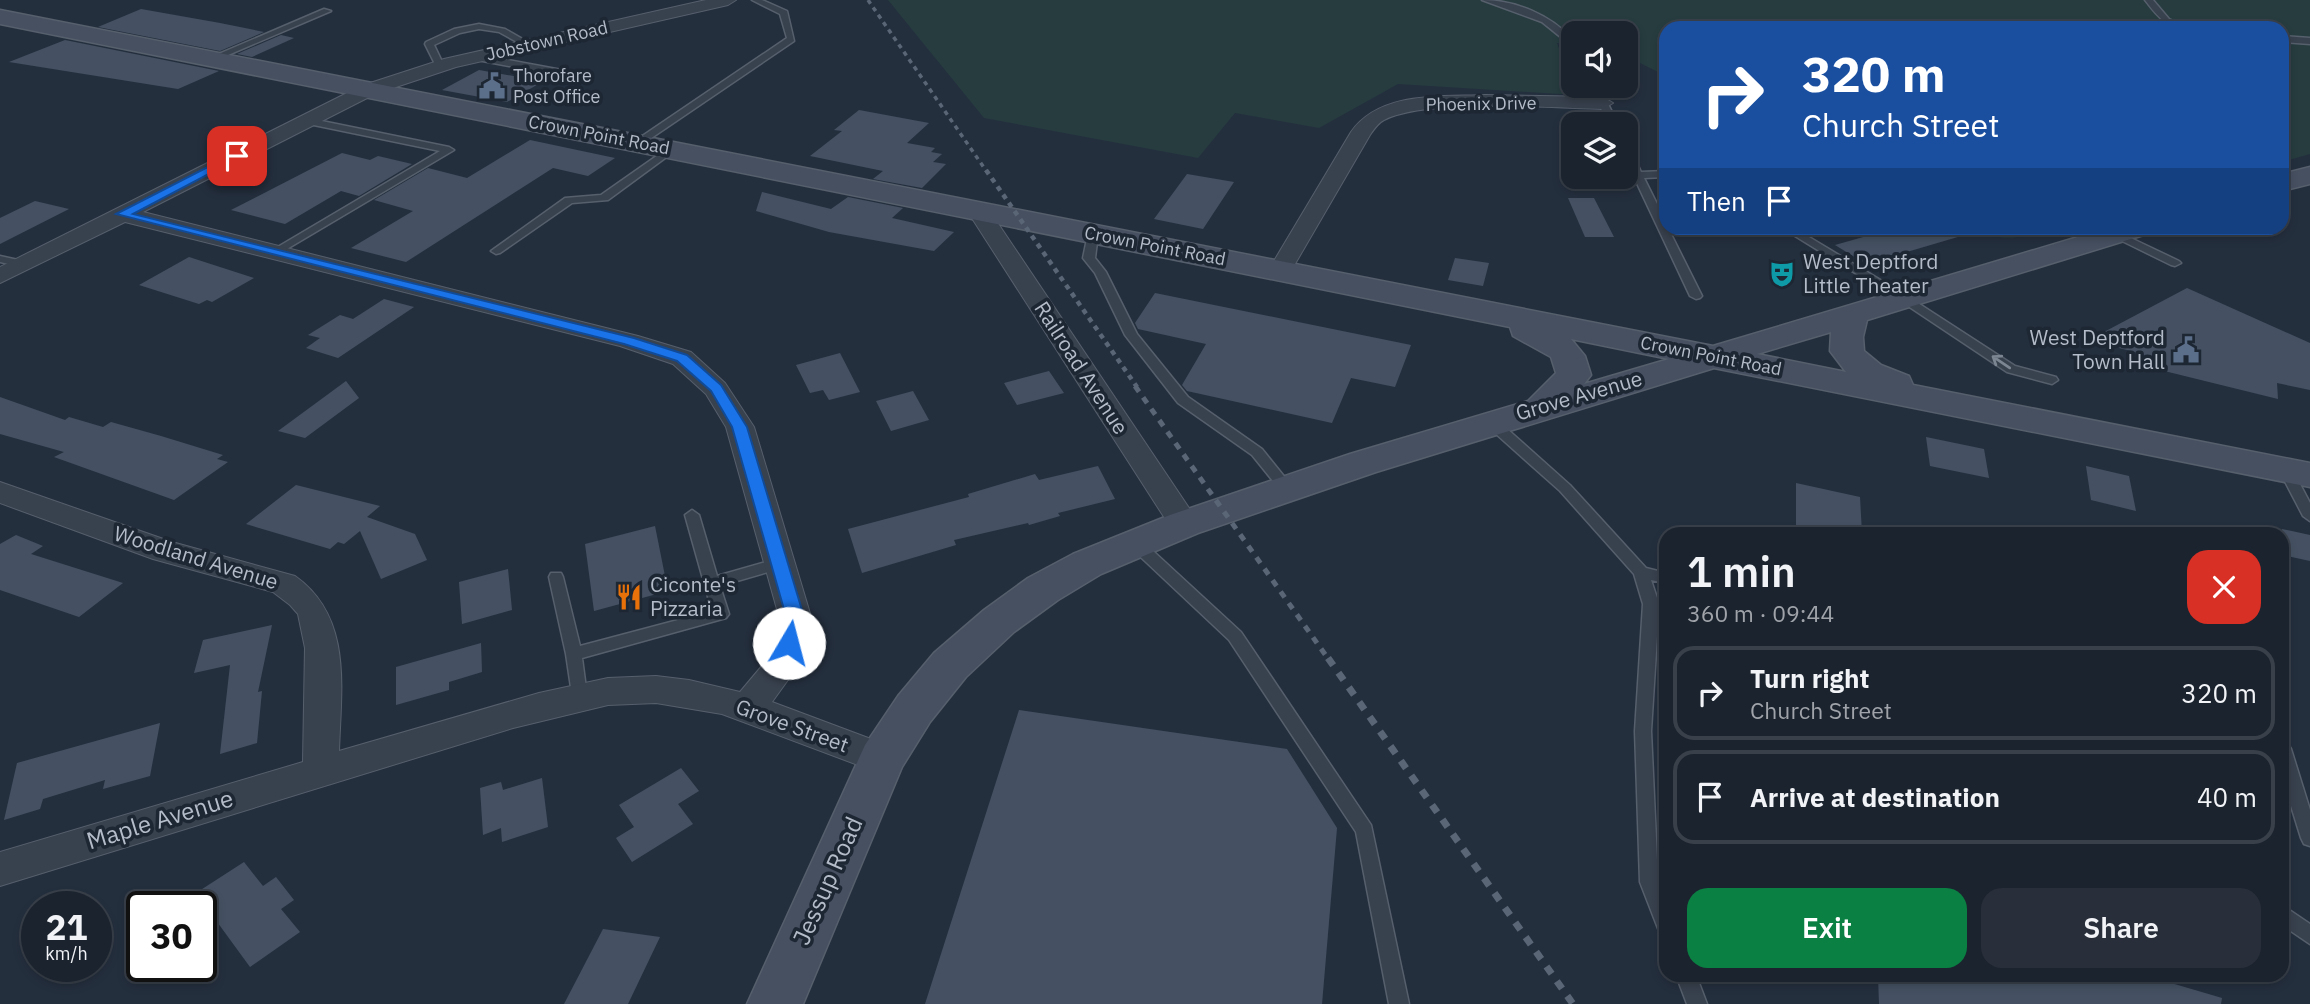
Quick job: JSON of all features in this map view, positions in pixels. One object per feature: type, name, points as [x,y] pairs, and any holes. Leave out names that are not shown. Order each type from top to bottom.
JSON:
[{"type":"main road","name":"Crown Point Road","points":[[0,17],[638,143],[667,139],[979,212],[2298,472]]},
{"type":"main road","points":[[2289,181],[2310,174]]},
{"type":"main road","name":"Grove Avenue","points":[[1184,524],[1491,422],[2113,235]]},
{"type":"main road","points":[[1488,312],[1556,342],[1571,358],[1574,374],[1542,407]]},
{"type":"main road","points":[[1853,313],[1846,340],[1847,351],[1857,363],[1878,377],[1986,411]]},
{"type":"main road","points":[[882,759],[914,709],[950,665],[999,621],[1054,583],[1135,543],[1184,524]]},
{"type":"main road","name":"Jessup Road","points":[[775,1004],[882,759]]},
{"type":"street","name":"Jobstown Road","points":[[0,276],[368,90],[475,57],[728,0]]},
{"type":"street","name":"Phoenix Drive","points":[[1280,271],[1361,132],[1376,115],[1408,106],[1440,102],[1561,96]]},
{"type":"street","name":"Railroad Avenue","points":[[979,212],[1184,524]]},
{"type":"street","points":[[122,214],[629,341],[682,358],[716,388],[740,427],[796,620],[781,666],[748,707]]},
{"type":"street","name":"Woodland Avenue","points":[[0,492],[164,551],[284,584],[298,594],[314,614],[321,653],[321,771]]},
{"type":"street","name":"Grove Street","points":[[321,771],[579,696],[622,690],[664,690],[748,707],[882,759]]},
{"type":"street","name":"Maple Avenue","points":[[0,869],[321,771]]},
{"type":"lane","points":[[496,251],[569,200],[604,198],[667,139],[790,39],[784,13],[756,0]]},
{"type":"lane","points":[[1486,0],[1526,10],[1552,23],[1561,32]]},
{"type":"lane","points":[[2149,0],[2168,21]]},
{"type":"lane","points":[[211,59],[327,11]]},
{"type":"lane","points":[[440,66],[429,44],[457,30],[483,26],[503,28],[528,45]]},
{"type":"lane","points":[[2289,39],[2310,41]]},
{"type":"lane","points":[[475,57],[578,76]]},
{"type":"lane","points":[[275,253],[449,150],[307,121]]},
{"type":"lane","points":[[1659,174],[1638,175],[1659,214]]},
{"type":"lane","points":[[1093,234],[1089,258],[1100,272],[1131,335],[1183,400],[1257,452],[1286,488]]},
{"type":"lane","points":[[1669,235],[1696,296]]},
{"type":"lane","points":[[1799,235],[1903,298],[2011,369],[2052,380]]},
{"type":"lane","points":[[2132,235],[2175,263]]},
{"type":"lane","points":[[0,259],[23,264]]},
{"type":"lane","points":[[1491,422],[1565,488],[1641,572],[1651,604],[1643,731],[1649,882],[1659,907]]},
{"type":"lane","points":[[2298,472],[2310,516]]},
{"type":"lane","points":[[574,654],[721,614],[692,515]]},
{"type":"lane","points":[[1135,543],[1235,636],[1365,830],[1399,1004]]},
{"type":"lane","points":[[712,583],[780,563]]},
{"type":"lane","points":[[1641,572],[1659,576]]},
{"type":"lane","points":[[556,577],[574,654],[579,696]]},
{"type":"lane","points":[[2289,771],[2310,838]]},
{"type":"lane","points":[[2289,919],[2310,935]]},
{"type":"lane","points":[[1689,982],[1697,1004]]},
{"type":"green space","points":[[888,0],[2310,0],[2310,154],[2289,160],[2289,21],[1659,21],[1659,72],[1638,62],[1638,21],[1561,21],[1561,43],[1557,43],[1561,54],[1561,94],[1398,84],[1319,128],[1235,113],[1198,158],[984,118]]},
{"type":"green space","points":[[1988,235],[2027,235],[2013,237]]},
{"type":"building","points":[[141,9],[264,32],[220,51],[98,27]]},
{"type":"building","points":[[281,35],[294,38],[252,57],[237,54]]},
{"type":"building","points":[[65,40],[219,71],[178,89],[9,62]]},
{"type":"building","name":"Thorofare Post Office","points":[[479,70],[542,82],[507,102],[442,90]]},
{"type":"building","points":[[859,110],[929,123],[907,143],[935,148],[931,152],[942,154],[933,162],[946,164],[922,188],[873,179],[883,171],[810,156],[842,131],[834,130]]},
{"type":"building","points":[[530,140],[615,158],[588,176],[553,168],[406,262],[351,248],[413,211],[374,200],[428,168],[467,178]]},
{"type":"building","points":[[342,153],[370,160],[378,156],[412,164],[359,196],[341,191],[285,224],[231,210]]},
{"type":"building","points":[[1187,174],[1234,182],[1203,229],[1154,219]]},
{"type":"building","points":[[762,192],[831,209],[848,197],[903,208],[892,218],[954,232],[934,251],[829,232],[756,211]]},
{"type":"building","points":[[1568,198],[1594,198],[1614,237],[1585,237]]},
{"type":"building","points":[[35,201],[69,209],[0,244],[0,218]]},
{"type":"building","points":[[1870,235],[1965,235],[1866,264],[1835,245]]},
{"type":"building","points":[[189,257],[254,278],[212,302],[207,300],[199,304],[139,285]]},
{"type":"building","points":[[1455,258],[1489,263],[1483,286],[1448,280]]},
{"type":"building","points":[[2187,288],[2310,343],[2310,390],[2277,383],[2278,399],[2136,364],[2135,352],[2119,348],[2125,343],[2104,332]]},
{"type":"building","points":[[1155,293],[1411,345],[1395,387],[1351,378],[1332,423],[1187,391],[1182,385],[1206,344],[1138,329],[1135,323]]},
{"type":"building","points":[[384,299],[414,307],[338,358],[306,348],[320,338],[308,335],[340,315],[353,319]]},
{"type":"building","points":[[840,353],[860,392],[829,400],[823,390],[810,393],[796,365]]},
{"type":"building","points":[[1049,371],[1064,393],[1017,405],[1004,383]]},
{"type":"building","points":[[346,381],[359,398],[305,438],[278,431]]},
{"type":"building","points":[[913,391],[929,420],[891,431],[876,401]]},
{"type":"building","points":[[0,397],[65,420],[69,417],[103,427],[111,422],[161,436],[223,455],[217,459],[228,462],[174,500],[54,457],[64,452],[0,434]]},
{"type":"building","points":[[1926,437],[1984,449],[1989,478],[1930,466]]},
{"type":"building","points":[[1098,466],[1115,499],[1058,513],[1060,516],[1029,525],[1028,523],[954,540],[956,545],[862,573],[848,529],[969,497],[968,494],[1035,474],[1039,480]]},
{"type":"building","points":[[2086,466],[2129,476],[2136,511],[2091,500]]},
{"type":"building","points":[[1796,483],[1860,497],[1862,527],[1796,526]]},
{"type":"building","points":[[296,485],[380,506],[367,517],[415,534],[427,560],[381,579],[360,531],[344,544],[338,542],[330,549],[246,524]]},
{"type":"building","points":[[655,526],[668,591],[594,611],[585,544]]},
{"type":"building","points":[[2289,530],[2310,535],[2310,561],[2289,556]]},
{"type":"building","points":[[16,535],[43,546],[31,554],[123,583],[79,617],[0,590],[0,544]]},
{"type":"building","points":[[508,569],[512,610],[462,624],[459,582]]},
{"type":"building","points":[[272,625],[258,692],[262,691],[257,743],[220,754],[230,665],[194,673],[203,640]]},
{"type":"building","points":[[481,643],[482,672],[449,682],[449,690],[396,705],[396,667]]},
{"type":"building","points":[[1019,710],[1287,749],[1337,828],[1322,1004],[925,1004]]},
{"type":"building","points":[[160,723],[150,776],[103,789],[105,780],[43,799],[40,809],[4,820],[17,763]]},
{"type":"building","points":[[681,768],[699,791],[678,804],[693,824],[632,862],[616,838],[634,827],[619,805]]},
{"type":"building","points":[[542,778],[548,827],[502,842],[501,828],[483,835],[480,788],[501,782],[503,790]]},
{"type":"building","points":[[244,862],[263,886],[276,877],[294,900],[281,909],[300,932],[250,967],[217,922],[217,891],[199,891]]},
{"type":"building","points":[[603,929],[660,937],[628,1004],[564,1004]]},
{"type":"building","points":[[1878,982],[2168,982],[2222,998],[2221,1004],[1879,1004]]},
{"type":"railway","points":[[868,0],[987,172]]},
{"type":"railway","points":[[986,170],[1137,387]]},
{"type":"railway","points":[[1135,386],[1329,660]]},
{"type":"railway","points":[[1328,658],[1573,1004]]},
{"type":"place","name":"Thorofare Post Office","points":[[492,86]]},
{"type":"place","name":"West Deptford Little Theater","points":[[1782,274]]},
{"type":"place","name":"West Deptford Town Hall","points":[[2186,350]]},
{"type":"place","name":"Ciconte's Pizzaria","points":[[629,597]]},
{"type":"route","points":[[237,156],[122,214],[629,341],[682,358],[716,388],[740,427],[796,620],[789,643]]}]
